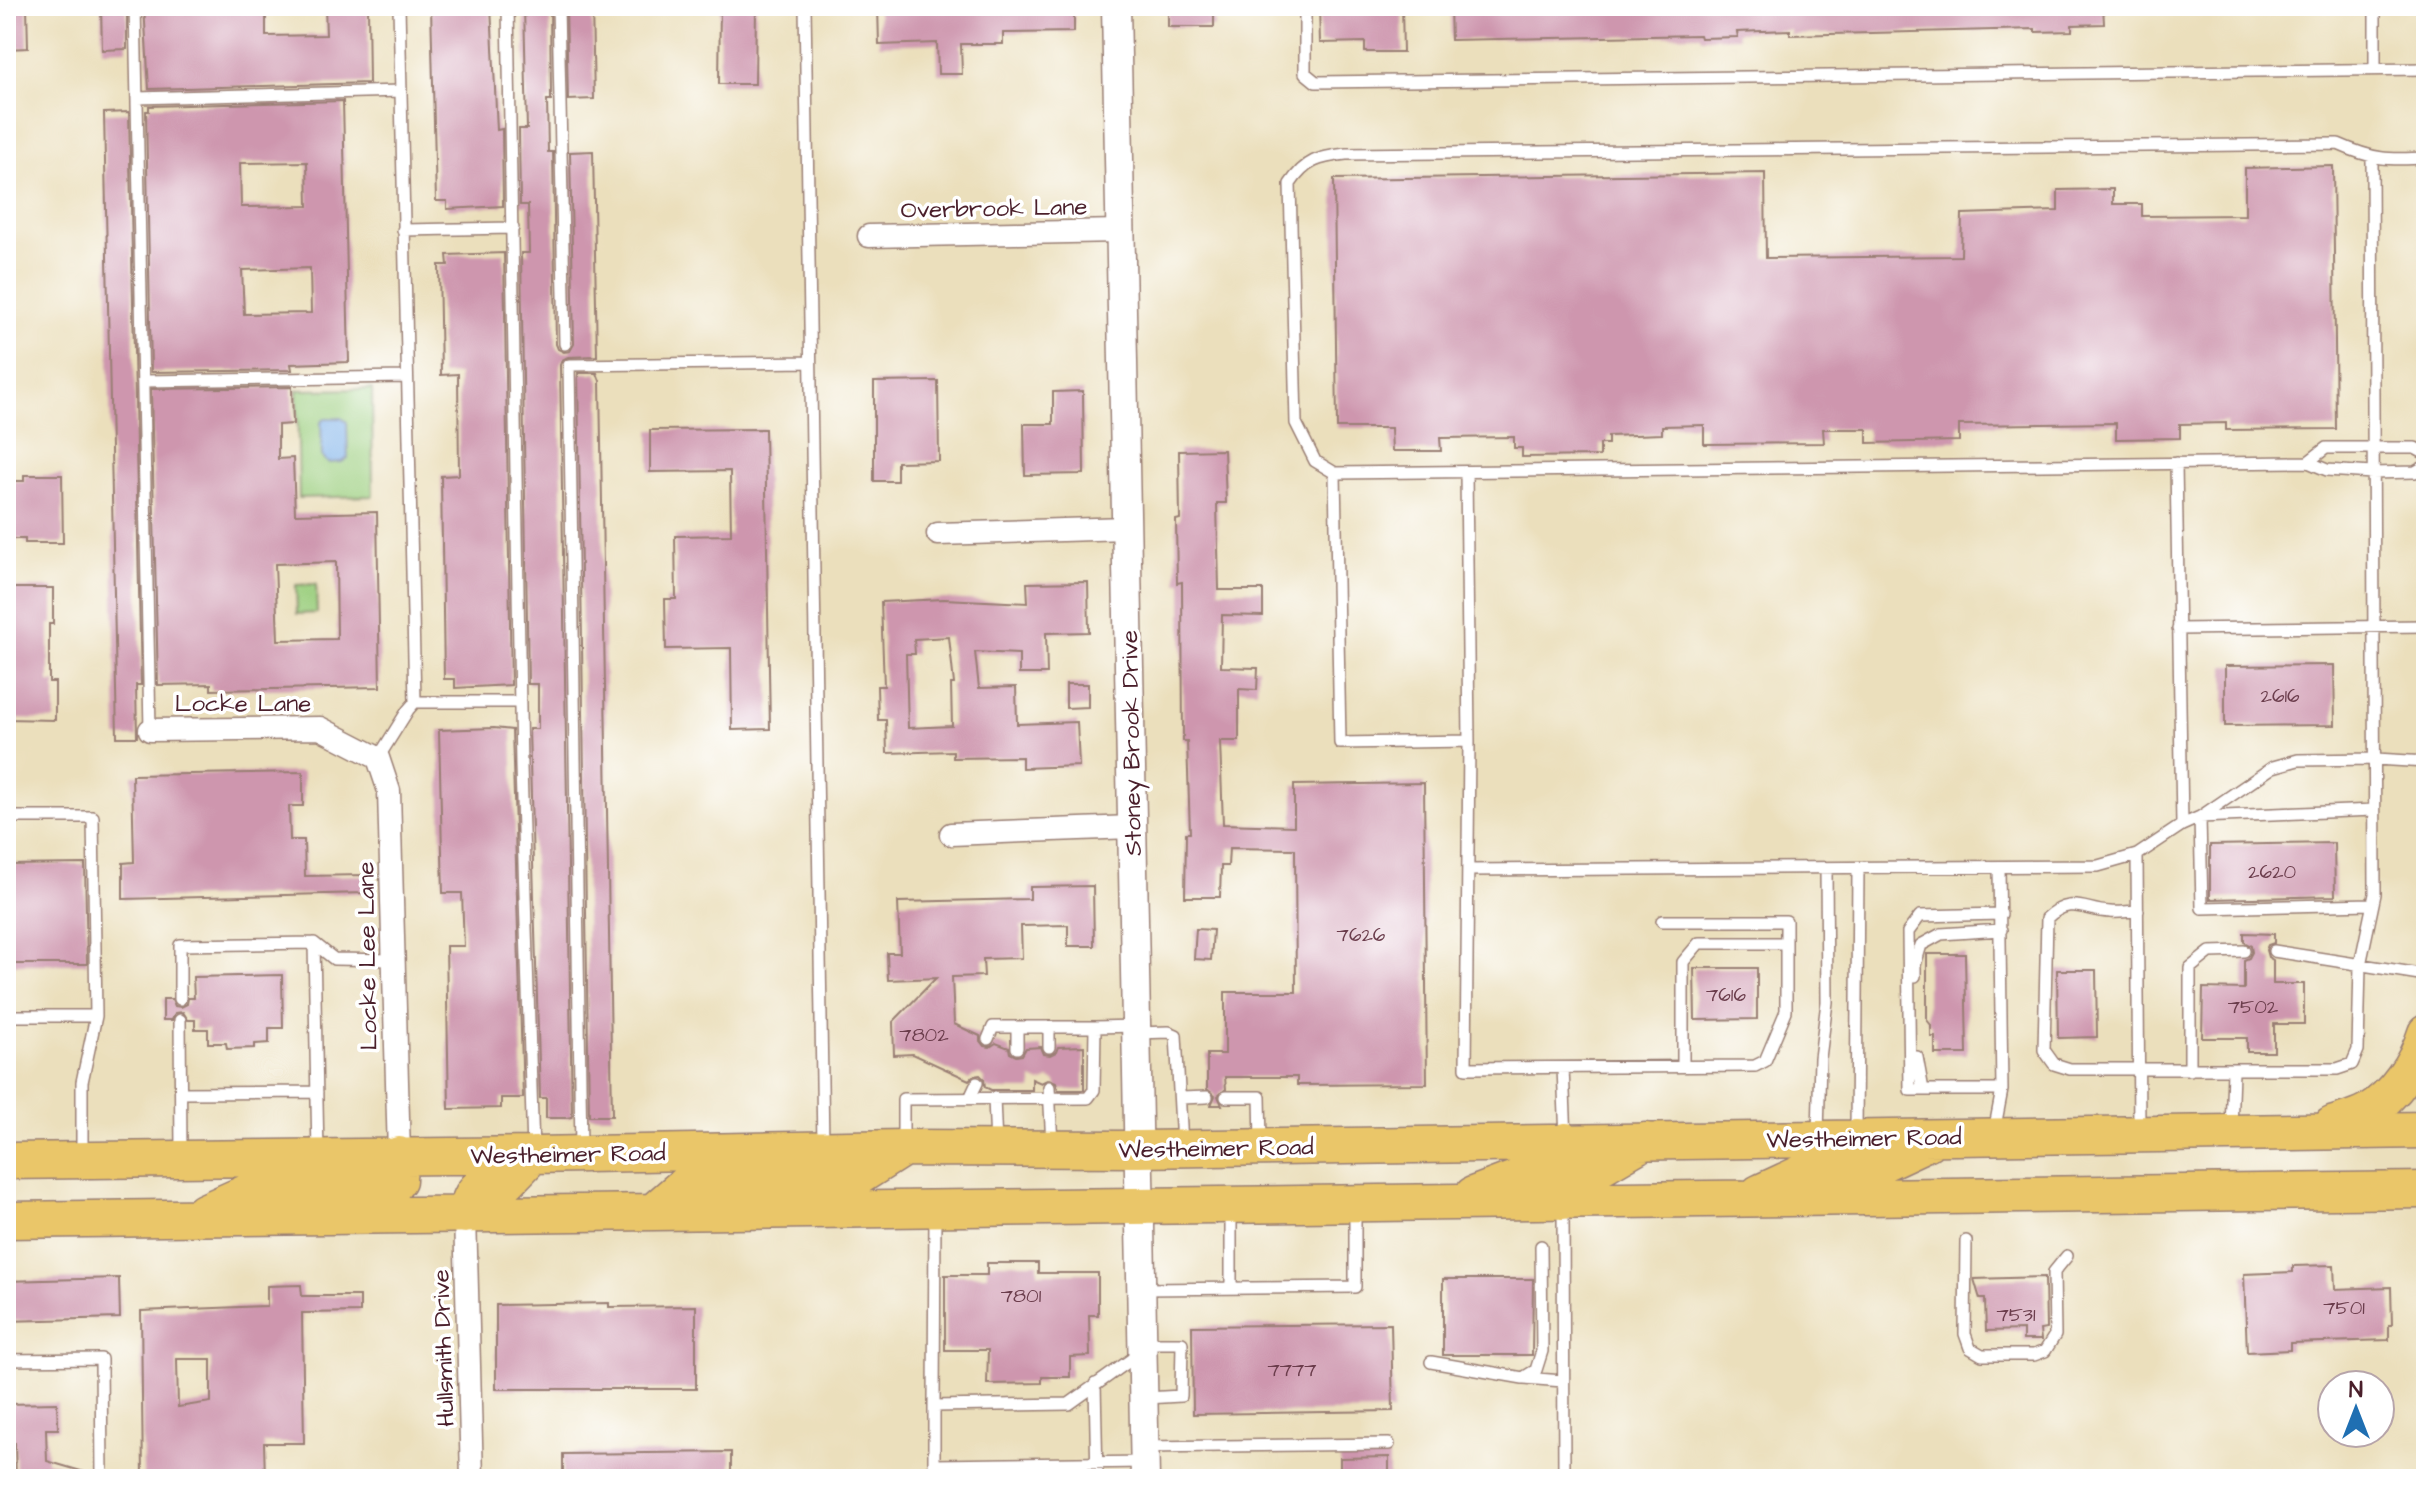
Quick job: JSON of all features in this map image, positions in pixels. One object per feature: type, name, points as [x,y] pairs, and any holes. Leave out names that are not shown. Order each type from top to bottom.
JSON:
[{"type":"main road","points":[[2314,1132],[2367,1112],[2378,1103],[2408,1071],[2426,1033]]},
{"type":"main road","name":"Westheimer Road","points":[[6,1161],[399,1155],[533,1138],[581,1154],[903,1148],[1182,1149],[2426,1130]]},
{"type":"main road","points":[[1840,1198],[1859,1167],[1883,1163],[1940,1136]]},
{"type":"main road","points":[[465,1215],[472,1192],[484,1182],[508,1181],[533,1138]]},
{"type":"main road","points":[[1747,1199],[1812,1169],[1833,1167],[1842,1162],[1851,1153],[1856,1138]]},
{"type":"main road","points":[[1563,1201],[1568,1182],[1577,1171],[1583,1167],[1602,1166],[1647,1140]]},
{"type":"main road","points":[[1453,1202],[1533,1172],[1545,1172],[1560,1160],[1566,1141]]},
{"type":"main road","points":[[801,1209],[821,1185],[840,1177],[858,1177],[903,1148]]},
{"type":"main road","points":[[654,1211],[685,1184],[780,1181],[791,1177],[823,1150]]},
{"type":"main road","points":[[192,1218],[255,1189],[394,1185],[398,1180],[399,1155]]},
{"type":"main road","points":[[6,1220],[2426,1190]]},
{"type":"street","name":"Stoney Brook Drive","points":[[1116,6],[1145,1462]]},
{"type":"street","name":"Overbrook Lane","points":[[869,236],[1120,231]]},
{"type":"street","points":[[938,534],[1126,528]]},
{"type":"street","name":"Locke Lane","points":[[150,730],[320,728],[378,758]]},
{"type":"street","name":"Locke Lee Lane","points":[[378,758],[389,791],[399,1155]]},
{"type":"street","points":[[951,834],[1132,827]]},
{"type":"street","name":"Hullsmith Drive","points":[[465,1215],[472,1479]]},
{"type":"lane","points":[[135,6],[150,730]]},
{"type":"lane","points":[[378,758],[415,702],[399,6]]},
{"type":"lane","points":[[508,6],[520,702],[533,1138]]},
{"type":"lane","points":[[558,6],[565,344]]},
{"type":"lane","points":[[805,6],[823,1150]]},
{"type":"lane","points":[[1305,6],[1305,73],[1316,82],[2426,69]]},
{"type":"lane","points":[[2375,6],[2375,68]]},
{"type":"lane","points":[[137,98],[401,91]]},
{"type":"lane","points":[[2426,158],[2384,160],[2338,144],[1346,154],[1319,157],[1299,170],[1290,184],[1296,423],[1315,461],[1335,473],[2308,462],[2327,470],[2372,473],[2415,472],[2426,466]]},
{"type":"lane","points":[[2138,911],[2107,913],[2082,905],[2058,907],[2047,918],[2044,1050],[2054,1064],[2070,1069],[2233,1071],[2337,1069],[2352,1064],[2358,1050],[2360,965],[2375,894],[2372,157]]},
{"type":"lane","points":[[403,230],[513,228]]},
{"type":"lane","points":[[581,1154],[569,365],[810,362]]},
{"type":"lane","points":[[144,381],[407,377]]},
{"type":"lane","points":[[2308,462],[2326,448],[2415,448],[2426,454]]},
{"type":"lane","points":[[2176,463],[2182,825]]},
{"type":"lane","points":[[1466,472],[1469,741],[1466,1068],[1755,1066],[1765,1061],[1786,1011],[1786,921],[1662,921]]},
{"type":"lane","points":[[1335,473],[1340,743],[1469,741]]},
{"type":"lane","points":[[2178,629],[2426,626]]},
{"type":"lane","points":[[415,702],[520,702]]},
{"type":"lane","points":[[1468,870],[2098,866],[2137,855],[2273,767],[2298,760],[2426,762]]},
{"type":"lane","points":[[2200,817],[2374,810]]},
{"type":"lane","points":[[6,817],[93,817],[96,1016],[82,1082],[82,1159]]},
{"type":"lane","points":[[2200,817],[2202,908],[2371,904]]},
{"type":"lane","points":[[2137,855],[2139,1135]]},
{"type":"lane","points":[[1993,1136],[2002,1090],[1999,867]]},
{"type":"lane","points":[[1818,1139],[1820,1058],[1827,1002],[1826,868]]},
{"type":"lane","points":[[1856,1138],[1858,868]]},
{"type":"lane","points":[[2001,914],[1920,916],[1908,932],[1910,1090],[2002,1090]]},
{"type":"lane","points":[[1923,1090],[1917,1069],[1915,979],[1915,965],[1921,945],[1941,934],[2001,930]]},
{"type":"lane","points":[[180,999],[180,945],[314,943],[334,959],[393,960]]},
{"type":"lane","points":[[314,943],[318,1158]]},
{"type":"lane","points":[[1683,1065],[1683,962],[1691,952],[1699,943],[1786,943]]},
{"type":"lane","points":[[2190,1070],[2190,968],[2210,952],[2244,951]]},
{"type":"lane","points":[[2274,951],[2426,975]]},
{"type":"lane","points":[[6,1016],[96,1016]]},
{"type":"lane","points":[[180,1020],[181,1157]]},
{"type":"lane","points":[[988,1039],[993,1027],[1095,1027],[1176,1035],[1182,1149]]},
{"type":"lane","points":[[1017,1027],[1017,1048]]},
{"type":"lane","points":[[1049,1027],[1049,1047]]},
{"type":"lane","points":[[903,1148],[903,1099],[994,1098],[1050,1093],[1088,1098],[1094,1090],[1095,1027]]},
{"type":"lane","points":[[1563,1068],[1566,1141]]},
{"type":"lane","points":[[2231,1134],[2233,1071]]},
{"type":"lane","points":[[970,1098],[977,1083]]},
{"type":"lane","points":[[181,1093],[317,1092]]},
{"type":"lane","points":[[1050,1093],[1052,1149]]},
{"type":"lane","points":[[1181,1098],[1207,1097]]},
{"type":"lane","points":[[1226,1097],[1260,1097],[1261,1147]]},
{"type":"lane","points":[[994,1098],[996,1150]]},
{"type":"lane","points":[[1563,1201],[1564,1479]]},
{"type":"lane","points":[[1141,1289],[1355,1287],[1355,1204]]},
{"type":"lane","points":[[1231,1205],[1231,1288]]},
{"type":"lane","points":[[934,1479],[935,1210]]},
{"type":"lane","points":[[1966,1241],[1965,1334],[1970,1348],[1982,1355],[2034,1355],[2045,1351],[2055,1335],[2054,1272],[2067,1256]]},
{"type":"lane","points":[[1523,1378],[1536,1370],[1542,1351],[1541,1246]]},
{"type":"lane","points":[[934,1406],[1069,1404],[1143,1347],[1182,1343],[1181,1396],[1144,1398]]},
{"type":"lane","points":[[6,1360],[101,1359],[102,1479]]},
{"type":"lane","points":[[1431,1362],[1523,1378],[1563,1381]]},
{"type":"lane","points":[[1095,1384],[1097,1479]]},
{"type":"lane","points":[[934,1465],[1145,1462],[1389,1444]]},
{"type":"green space","points":[[372,389],[373,496],[299,498],[297,390]]},
{"type":"green space","points":[[316,584],[317,613],[297,614],[296,585]]},
{"type":"water","points":[[326,418],[341,418],[347,422],[348,458],[342,462],[328,463],[322,457],[321,422]]},
{"type":"building","points":[[6,6],[27,6],[28,48],[6,49]]},
{"type":"building","points":[[101,6],[127,6],[127,49],[102,50]]},
{"type":"building","points":[[144,6],[251,6],[251,9],[266,9],[266,36],[326,35],[325,6],[368,6],[369,83],[149,89]]},
{"type":"building","points":[[431,6],[491,6],[497,130],[502,129],[503,206],[447,209],[447,201],[436,201]]},
{"type":"building","points":[[524,6],[550,6],[548,152],[553,152],[556,344],[564,352],[570,351],[574,344],[570,152],[593,151],[597,356],[568,357],[560,365],[572,1117],[566,1118],[546,1118],[546,1098],[540,1098],[529,729],[538,729],[538,684],[528,684],[521,253],[529,253],[528,205],[520,205],[519,129],[527,129]]},
{"type":"building","points":[[566,6],[592,6],[594,99],[568,100]]},
{"type":"building","points":[[720,6],[756,6],[755,84],[719,84]]},
{"type":"building","points":[[878,6],[1074,6],[1074,32],[1003,33],[1003,44],[961,44],[962,74],[938,74],[937,43],[879,45]]},
{"type":"building","points":[[1168,6],[1214,6],[1214,27],[1168,27]]},
{"type":"building","points":[[1319,6],[1402,6],[1403,52],[1365,52],[1365,42],[1320,43]]},
{"type":"building","points":[[1450,6],[2103,6],[2104,24],[2072,25],[2072,31],[2035,32],[2035,29],[1790,35],[1790,30],[1737,32],[1738,37],[1451,40]]},
{"type":"building","points":[[343,101],[349,362],[291,364],[292,370],[151,372],[146,111],[149,111],[149,106]],"holes":[[[307,162],[308,206],[241,207],[240,163]],[[310,268],[311,313],[244,314],[242,270]]]},
{"type":"building","points":[[129,112],[141,685],[136,685],[137,737],[117,737],[104,113]]},
{"type":"building","points":[[2333,166],[2336,429],[2226,430],[2226,423],[2180,424],[2180,438],[2116,439],[2116,423],[1959,425],[1959,441],[1867,443],[1867,429],[1823,429],[1824,443],[1704,444],[1704,425],[1662,426],[1662,434],[1608,436],[1608,444],[1600,444],[1600,456],[1522,457],[1522,448],[1514,448],[1514,437],[1440,438],[1441,451],[1392,451],[1391,428],[1337,428],[1334,179],[1765,173],[1766,258],[1961,256],[1962,214],[2058,211],[2058,190],[2113,189],[2113,204],[2142,204],[2142,216],[2245,215],[2245,168]]},
{"type":"building","points":[[504,253],[511,685],[455,688],[455,679],[444,679],[441,476],[459,475],[458,374],[441,375],[439,265],[448,265],[447,255]]},
{"type":"building","points":[[578,373],[597,373],[600,381],[612,1116],[589,1116]]},
{"type":"building","points":[[938,381],[939,461],[897,462],[897,481],[874,481],[874,382]]},
{"type":"building","points":[[292,387],[293,424],[278,425],[278,459],[293,458],[295,514],[377,512],[380,687],[211,690],[211,684],[158,685],[151,389]],"holes":[[[336,562],[337,639],[278,640],[275,564]]]},
{"type":"building","points":[[1083,391],[1084,474],[1025,475],[1024,424],[1053,424],[1053,392]]},
{"type":"building","points":[[765,429],[770,729],[732,730],[731,648],[666,649],[665,599],[676,599],[675,536],[731,535],[730,471],[650,472],[650,430]]},
{"type":"building","points":[[1224,450],[1226,503],[1217,503],[1219,590],[1263,590],[1263,616],[1222,615],[1221,667],[1258,668],[1257,690],[1239,689],[1239,741],[1220,741],[1223,824],[1294,826],[1294,785],[1424,783],[1427,1084],[1297,1085],[1297,1077],[1225,1077],[1226,1089],[1218,1096],[1222,1105],[1211,1105],[1215,1096],[1207,1089],[1207,1054],[1225,1054],[1225,992],[1296,992],[1295,849],[1229,848],[1228,866],[1221,866],[1220,897],[1185,897],[1186,833],[1190,833],[1187,741],[1183,741],[1182,582],[1177,583],[1179,451]]},
{"type":"building","points":[[24,475],[62,475],[63,543],[25,543],[25,539],[6,539],[6,481],[24,481]]},
{"type":"building","points":[[1088,582],[1089,632],[1046,633],[1047,674],[1019,674],[1019,654],[975,652],[979,688],[1016,687],[1017,724],[1077,722],[1079,766],[1022,768],[1022,757],[953,758],[953,751],[887,753],[886,720],[878,720],[877,686],[884,686],[881,602],[944,599],[1028,603],[1027,583]],"holes":[[[949,637],[954,684],[951,684],[952,726],[908,728],[906,654],[915,654],[914,639]]]},
{"type":"building","points":[[6,588],[53,588],[53,624],[49,624],[49,682],[55,682],[55,720],[6,719]]},
{"type":"building","points":[[2334,665],[2335,725],[2225,726],[2225,666]]},
{"type":"building","points":[[1066,684],[1088,684],[1088,707],[1066,708]]},
{"type":"building","points":[[439,730],[512,730],[523,1098],[501,1098],[501,1108],[449,1109],[446,946],[464,946],[462,893],[443,893]]},
{"type":"building","points":[[303,772],[303,806],[289,806],[290,840],[304,840],[305,876],[365,875],[365,893],[123,899],[123,863],[134,862],[132,775]]},
{"type":"building","points":[[2334,843],[2335,896],[2210,899],[2210,845]]},
{"type":"building","points":[[85,864],[87,964],[6,964],[6,865]]},
{"type":"building","points":[[1093,886],[1094,946],[1068,946],[1068,925],[1021,926],[1022,958],[983,959],[984,976],[952,977],[954,1024],[980,1036],[984,1046],[990,1047],[996,1043],[1009,1048],[1010,1053],[1016,1056],[1022,1055],[1026,1048],[1041,1047],[1044,1054],[1050,1055],[1058,1047],[1084,1046],[1084,1090],[1058,1090],[1056,1082],[1049,1079],[1041,1083],[1032,1079],[1032,1090],[991,1090],[985,1087],[980,1075],[969,1080],[913,1054],[894,1055],[893,1022],[936,978],[888,980],[887,953],[900,953],[898,902],[1030,899],[1030,887]]},
{"type":"building","points":[[1196,929],[1213,930],[1211,960],[1194,959]]},
{"type":"building","points":[[2244,933],[2274,934],[2274,943],[2268,945],[2266,950],[2273,960],[2273,984],[2304,984],[2304,1024],[2274,1024],[2274,1052],[2247,1052],[2247,1038],[2202,1038],[2203,988],[2244,989],[2244,960],[2252,952],[2251,946],[2244,942]]},
{"type":"building","points":[[1927,954],[1965,954],[1967,1054],[1935,1054],[1935,1037],[1931,1037],[1931,1025],[1927,1020]]},
{"type":"building","points":[[1694,968],[1757,968],[1757,1019],[1695,1020]]},
{"type":"building","points":[[2057,970],[2096,970],[2097,1037],[2058,1038]]},
{"type":"building","points":[[282,975],[283,1028],[269,1028],[269,1043],[255,1044],[255,1048],[227,1049],[226,1043],[208,1043],[208,1029],[195,1029],[195,1020],[188,1020],[183,1012],[175,1013],[172,1020],[163,1020],[163,999],[172,999],[175,1006],[181,1007],[187,1004],[188,998],[194,998],[193,977]]},
{"type":"building","points":[[987,1263],[1038,1263],[1038,1273],[1098,1273],[1098,1315],[1089,1315],[1090,1356],[1070,1357],[1070,1377],[1042,1377],[1042,1383],[987,1384],[988,1350],[945,1350],[945,1275],[987,1275]]},
{"type":"building","points":[[2334,1265],[2335,1289],[2391,1287],[2392,1325],[2389,1325],[2389,1340],[2290,1343],[2290,1350],[2247,1352],[2244,1274],[2293,1272],[2293,1266]]},
{"type":"building","points":[[2045,1277],[2046,1329],[2040,1330],[2041,1340],[2023,1340],[2023,1330],[1986,1331],[1985,1299],[1980,1299],[1974,1279]]},
{"type":"building","points":[[119,1278],[120,1318],[6,1321],[6,1281]]},
{"type":"building","points":[[1443,1279],[1533,1279],[1532,1355],[1443,1355]]},
{"type":"building","points":[[301,1285],[302,1296],[360,1296],[360,1312],[302,1313],[304,1443],[264,1443],[265,1479],[143,1479],[141,1311],[267,1306],[267,1286]],"holes":[[[177,1359],[211,1359],[211,1402],[178,1407]]]},
{"type":"building","points":[[609,1303],[609,1307],[696,1306],[696,1389],[496,1389],[496,1305]]},
{"type":"building","points":[[1391,1324],[1393,1411],[1193,1414],[1192,1326]]},
{"type":"building","points":[[57,1403],[58,1429],[46,1429],[47,1461],[91,1474],[90,1479],[16,1479],[15,1443],[6,1443],[6,1404]]},
{"type":"building","points":[[731,1452],[731,1479],[563,1479],[563,1454]]},
{"type":"building","points":[[1389,1457],[1389,1479],[1340,1479],[1340,1458]]}]
